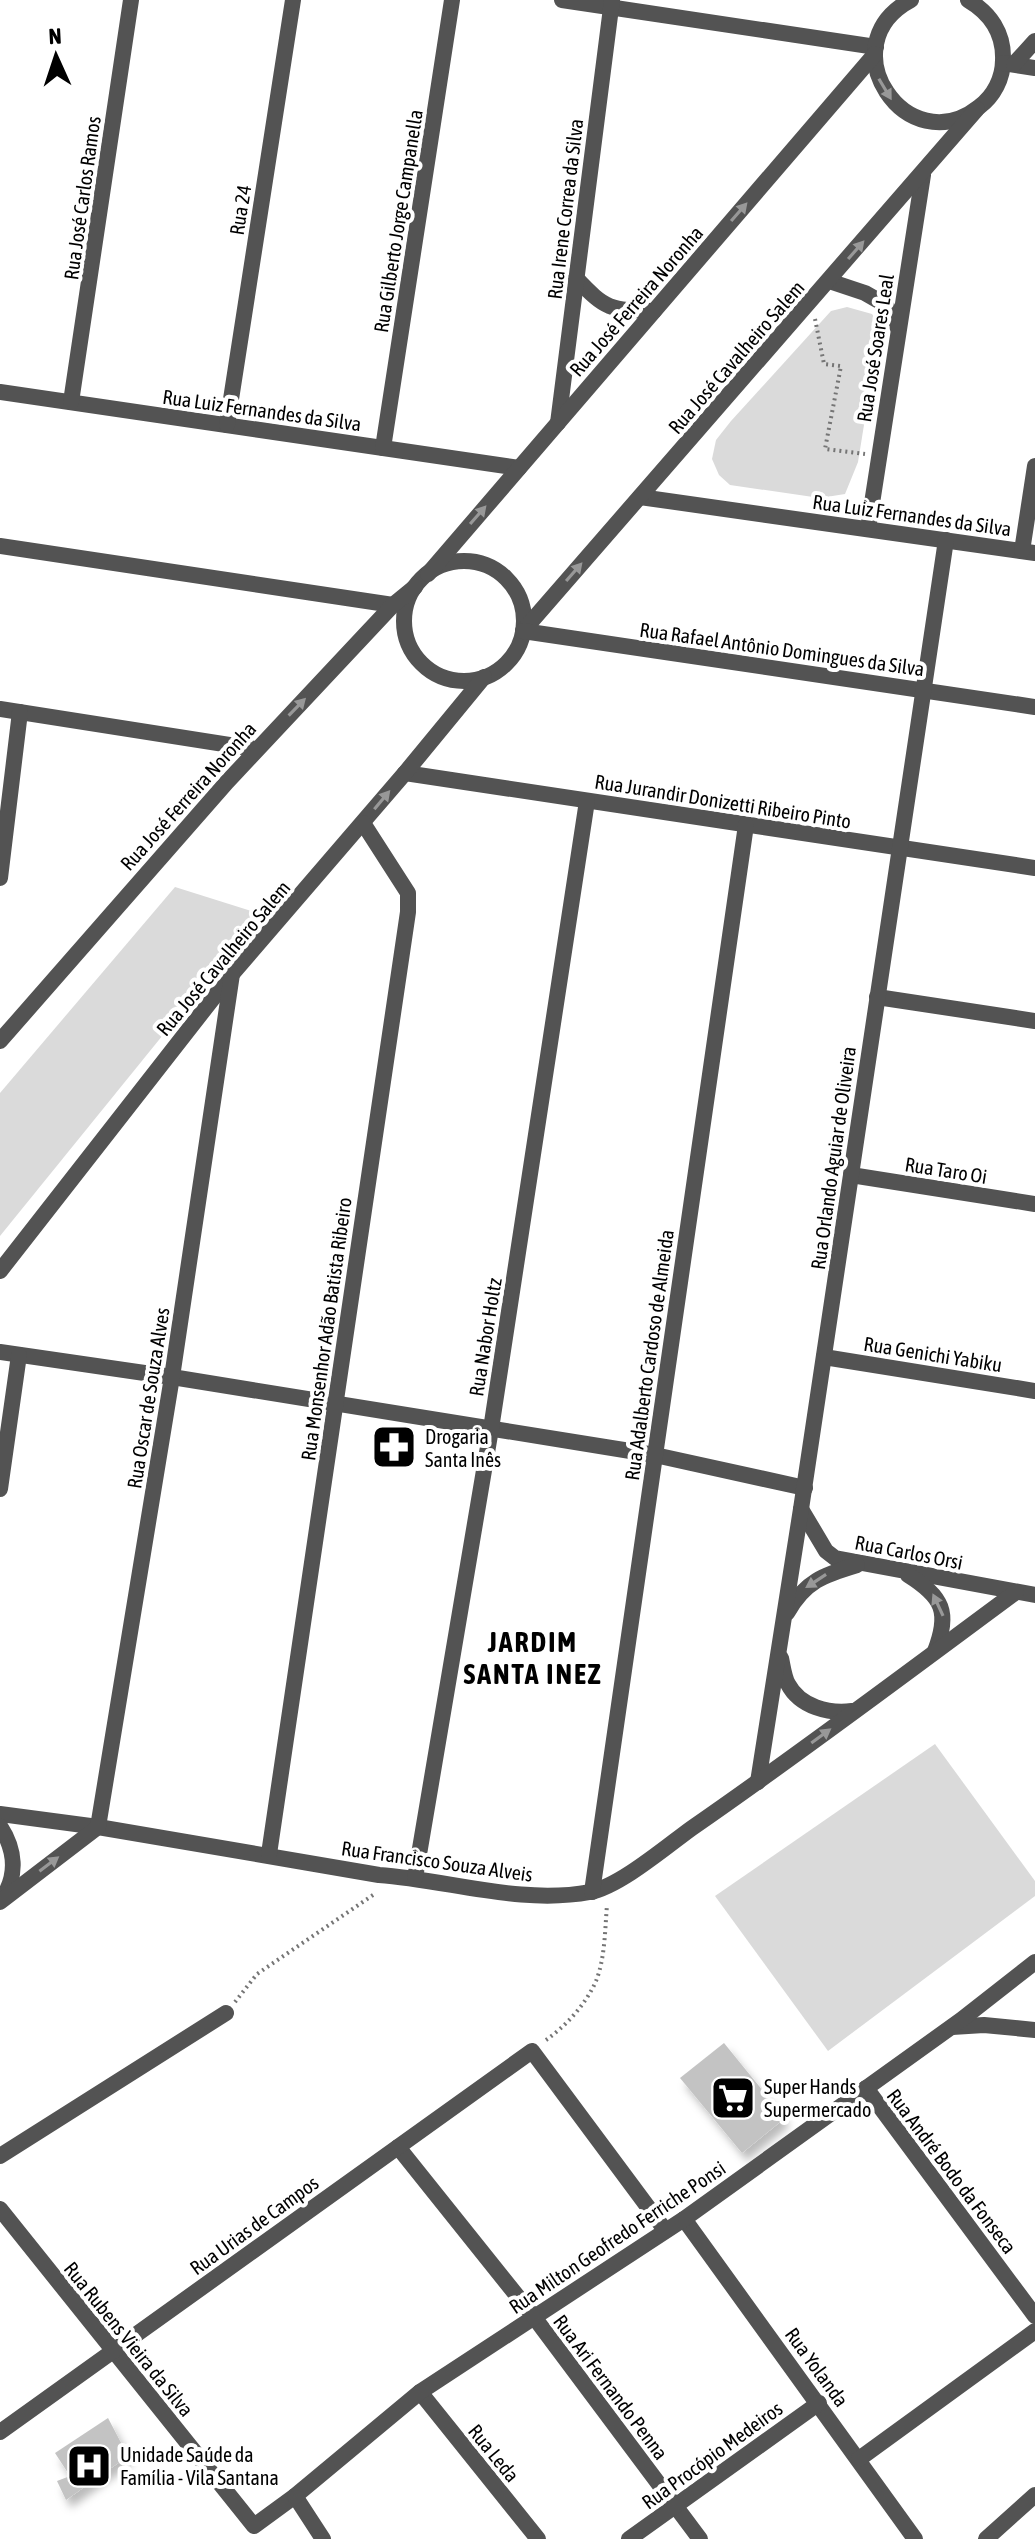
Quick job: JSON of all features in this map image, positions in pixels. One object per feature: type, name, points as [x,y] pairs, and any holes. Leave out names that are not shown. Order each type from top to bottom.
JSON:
[{"type":"street","name":"Rua José Carlos Ramos","points":[[71,402],[131,0]]},
{"type":"street","name":"Rua 24","points":[[227,425],[293,0]]},
{"type":"street","name":"Rua Gilberto Jorge Campanella","points":[[383,448],[452,0]]},
{"type":"street","points":[[562,0],[612,4],[875,50],[875,67],[884,91],[902,110],[925,120],[950,120],[977,109]]},
{"type":"street","points":[[968,0],[995,25],[1009,64],[1035,68]]},
{"type":"street","name":"Rua José Ferreira Noronha","points":[[0,1041],[256,749],[393,605],[422,580],[875,50],[888,18],[907,1]]},
{"type":"street","name":"Rua Irene Correa da Silva","points":[[558,423],[612,4]]},
{"type":"street","name":"Rua José Cavalheiro Salem","points":[[523,631],[991,95],[1009,64],[1035,41]]},
{"type":"street","name":"Rua José Soares Leal","points":[[868,529],[923,173]]},
{"type":"street","points":[[576,278],[599,302],[617,310],[654,311]]},
{"type":"street","points":[[829,281],[865,293],[886,305],[898,328]]},
{"type":"street","name":"Rua Luiz Fernandes da Silva","points":[[0,392],[519,468]]},
{"type":"street","points":[[1029,552],[1035,466]]},
{"type":"street","name":"Rua Luiz Fernandes da Silva","points":[[640,497],[1029,552]]},
{"type":"street","name":"Rua Orlando Aguiar de Oliveira","points":[[758,1782],[805,1488],[946,540]]},
{"type":"street","points":[[0,546],[393,605]]},
{"type":"street","points":[[465,562],[497,572],[514,588],[523,610],[523,631],[513,656],[505,665],[484,677],[460,681],[428,669],[413,652],[404,619],[406,607],[422,580],[442,566],[465,562]]},
{"type":"street","name":"Rua Rafael Antônio Domingues da Silva","points":[[523,631],[1035,707]]},
{"type":"street","name":"Rua José Cavalheiro Salem","points":[[0,1271],[232,974],[484,677]]},
{"type":"street","points":[[0,709],[256,749]]},
{"type":"street","points":[[0,878],[20,712]]},
{"type":"street","name":"Rua Jurandir Donizetti Ribeiro Pinto","points":[[405,773],[1035,868]]},
{"type":"street","name":"Rua Nabor Holtz","points":[[415,1878],[491,1429],[587,801]]},
{"type":"street","name":"Rua Monsenhor Adão Batista Ribeiro","points":[[269,1854],[408,912],[408,893],[363,823]]},
{"type":"street","name":"Rua Adalberto Cardoso de Almeida","points":[[592,1892],[746,825]]},
{"type":"street","name":"Rua Oscar de Souza Alves","points":[[98,1827],[172,1377],[232,974]]},
{"type":"street","points":[[877,997],[1035,1021]]},
{"type":"street","name":"Rua Taro Oi","points":[[851,1175],[1035,1204]]},
{"type":"street","points":[[0,1352],[655,1455],[805,1488]]},
{"type":"street","points":[[0,1489],[19,1355]]},
{"type":"street","name":"Rua Genichi Yabiku","points":[[824,1357],[1035,1391]]},
{"type":"street","name":"Rua Carlos Orsi","points":[[801,1509],[826,1551],[835,1558],[1035,1595]]},
{"type":"street","points":[[784,1618],[794,1600],[821,1575],[863,1564]]},
{"type":"street","points":[[903,1571],[934,1595],[942,1608],[944,1620],[934,1652]]},
{"type":"street","name":"Rua Francisco Souza Alveis","points":[[0,1814],[536,1897],[592,1892],[609,1884],[758,1782],[1016,1592]]},
{"type":"street","points":[[779,1649],[787,1683],[795,1694],[811,1705],[834,1713],[854,1711]]},
{"type":"street","points":[[0,1826],[10,1841],[14,1864],[10,1887],[0,1902]]},
{"type":"street","points":[[0,1902],[98,1827]]},
{"type":"street","name":"Rua Milton Geofredo Ferriche Ponsi","points":[[295,2496],[420,2392],[684,2219],[951,2027],[1034,1963]]},
{"type":"street","points":[[983,2002],[982,2015],[986,2022],[995,2026]]},
{"type":"street","points":[[0,2156],[226,2013]]},
{"type":"street","points":[[951,2027],[972,2025],[1035,2030]]},
{"type":"street","points":[[532,2051],[665,2230]]},
{"type":"street","name":"Rua Urias de Campos","points":[[0,2432],[532,2051]]},
{"type":"street","name":"Rua André Bodo da Fonseca","points":[[866,2088],[1035,2316]]},
{"type":"street","name":"Rua Ari Fernando Penna","points":[[398,2147],[534,2317],[700,2539]]},
{"type":"street","name":"Rua Rubens Vieira da Silva","points":[[0,2209],[114,2350],[249,2532],[295,2496]]},
{"type":"street","name":"Rua Yolanda","points":[[684,2219],[915,2539]]},
{"type":"street","points":[[859,2459],[1035,2331]]},
{"type":"street","name":"Rua Leda","points":[[420,2392],[538,2539]]},
{"type":"street","name":"Rua Procópio Medeiros","points":[[629,2539],[819,2403]]},
{"type":"street","points":[[986,2539],[1035,2495]]},
{"type":"street","points":[[295,2496],[317,2537]]},
{"type":"path","points":[[812,301],[824,364],[841,366],[825,449],[879,456]]},
{"type":"path","points":[[226,2013],[257,1974],[367,1900],[396,1876]]},
{"type":"path","points":[[532,2051],[563,2028],[596,1981],[603,1950],[609,1884]]},
{"type":"shaded area","points":[[847,307],[872,314],[880,326],[858,462],[845,494],[820,498],[730,485],[719,475],[712,459],[716,440],[831,311]]},
{"type":"shaded area","points":[[175,887],[261,914],[0,1236],[0,1093]]},
{"type":"shaded area","points":[[935,1744],[1035,1881],[1035,1896],[828,2051],[715,1896]]},
{"type":"building","name":"Super Hands Supermercado","points":[[724,2043],[785,2118],[742,2153],[680,2078]]},
{"type":"building","name":"Unidade Saúde da Família - Vila Santana","points":[[108,2418],[128,2456],[66,2500],[57,2481],[70,2476],[55,2453]]},
{"type":"place","name":"Drogaria Santa Inês","points":[[394,1447]]},
{"type":"place","name":"Super Hands Supermercado","points":[[733,2098]]},
{"type":"place","name":"Unidade Saúde da Família - Vila Santana","points":[[89,2466]]},
{"type":"district","name":"JARDIM SANTA INEZ","points":[[533,1658]]}]
